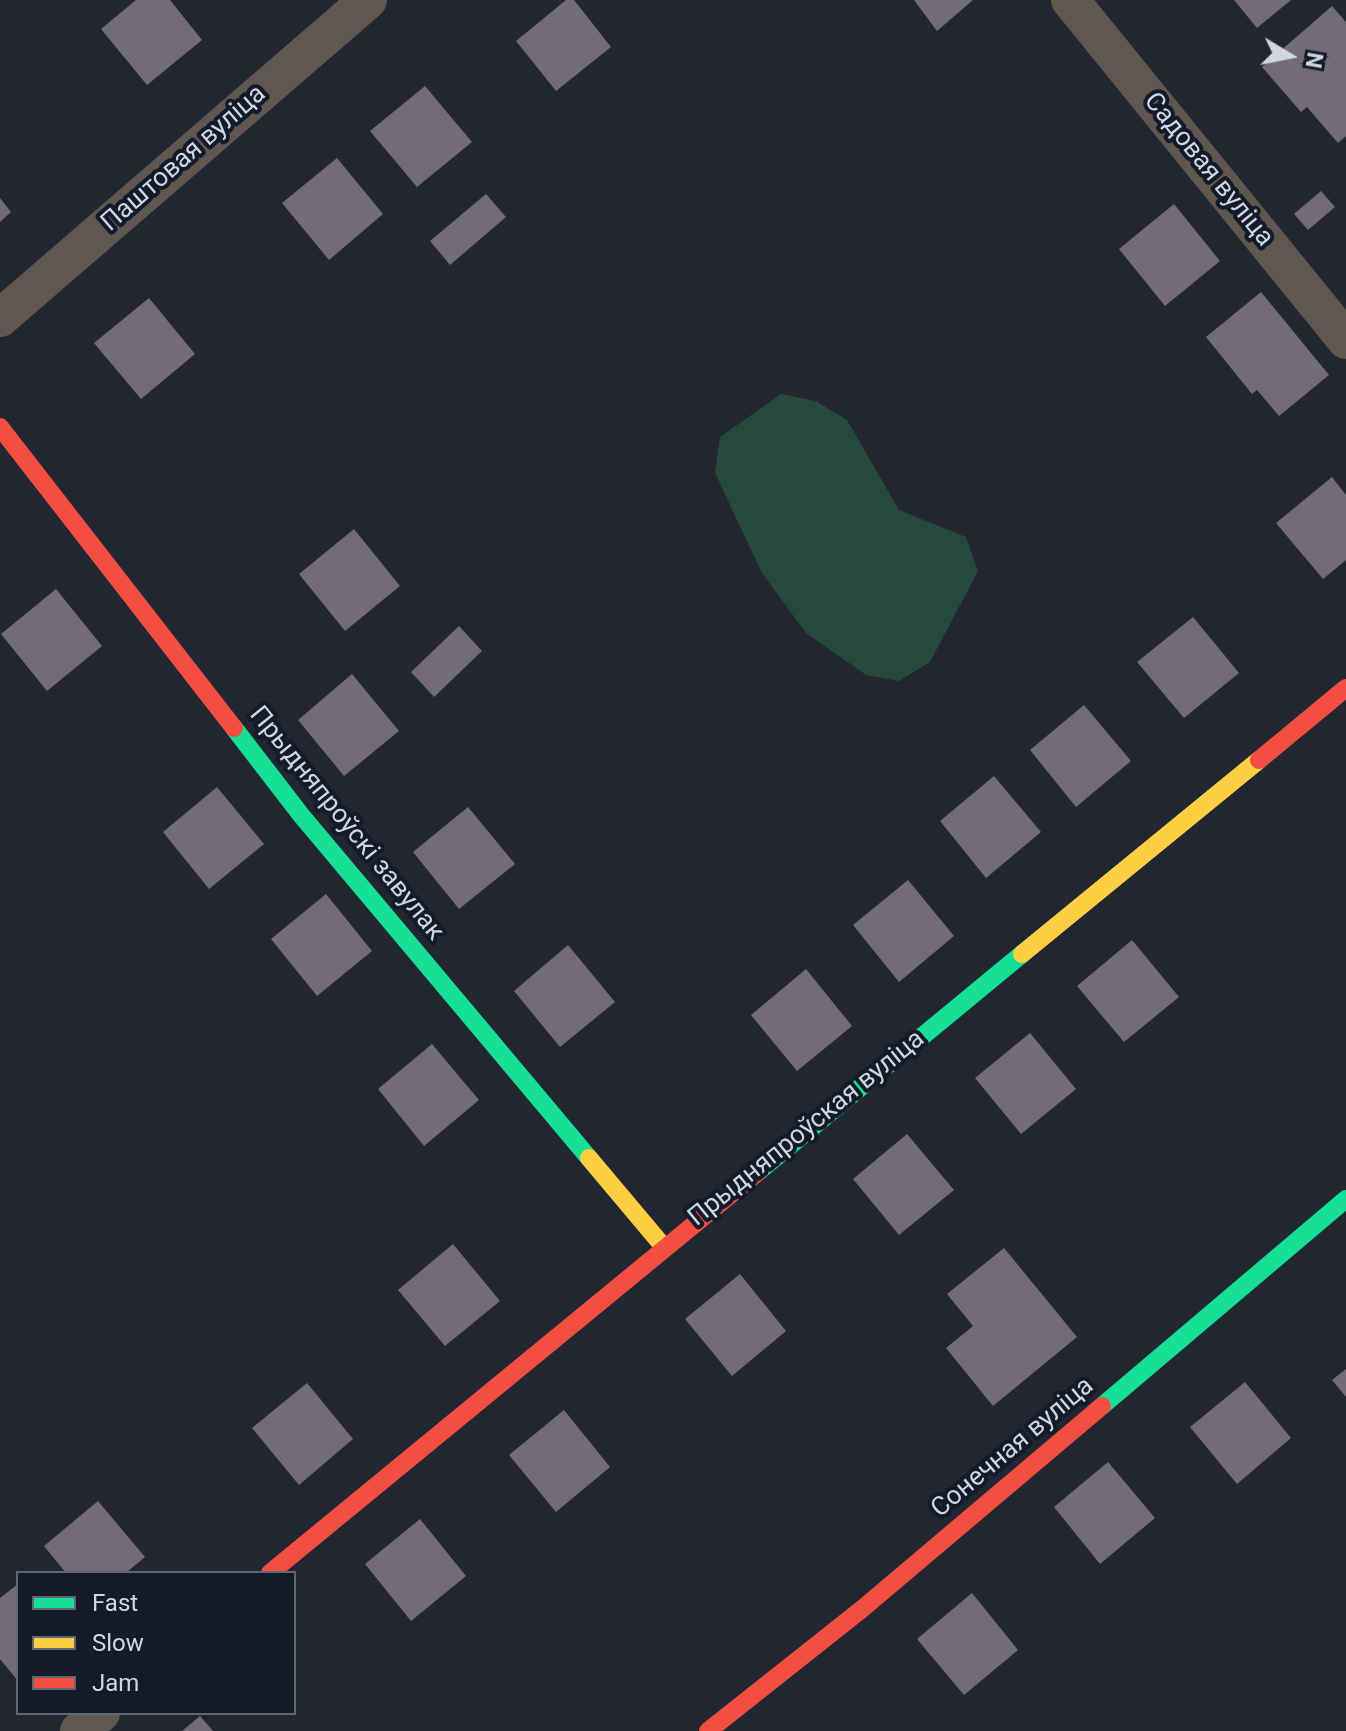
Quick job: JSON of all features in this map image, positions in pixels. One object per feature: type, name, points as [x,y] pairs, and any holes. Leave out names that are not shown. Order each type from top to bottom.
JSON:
[{"type":"street","name":"Паштовая вуліца","points":[[0,318],[368,0]]},
{"type":"street","name":"Садовая вуліца","points":[[1081,4],[1346,340]]},
{"type":"street","name":"Прыдняпроўскі завулак","points":[[0,427],[301,815],[663,1246]]},
{"type":"street","name":"Прыдняпроўская вуліца","points":[[272,1571],[663,1246],[1346,688]]},
{"type":"street","name":"Сонечная вуліца","points":[[708,1731],[874,1599],[1346,1199]]},
{"type":"street","points":[[79,1731],[99,1715]]},
{"type":"green space","points":[[781,394],[816,401],[847,420],[899,510],[966,537],[978,571],[930,662],[899,681],[866,675],[806,633],[762,573],[715,473],[720,437]]},
{"type":"building","points":[[136,0],[170,0],[202,40],[147,85],[101,29]]},
{"type":"building","points":[[566,0],[574,0],[611,47],[556,91],[516,41]]},
{"type":"building","points":[[914,0],[973,0],[937,31]]},
{"type":"building","points":[[1234,0],[1291,0],[1257,28]]},
{"type":"building","points":[[1332,6],[1346,22],[1346,136],[1338,143],[1307,107],[1301,112],[1262,67]]},
{"type":"building","points":[[425,86],[472,142],[417,187],[370,131]]},
{"type":"building","points":[[337,158],[383,214],[329,260],[282,203]]},
{"type":"building","points":[[1321,191],[1335,207],[1308,230],[1294,214]]},
{"type":"building","points":[[486,194],[506,217],[450,265],[430,241]]},
{"type":"building","points":[[0,198],[11,212],[0,222]]},
{"type":"building","points":[[1174,204],[1220,261],[1165,306],[1119,249]]},
{"type":"building","points":[[1261,292],[1329,375],[1279,416],[1257,390],[1252,394],[1206,337]]},
{"type":"building","points":[[149,298],[195,354],[141,399],[94,343]]},
{"type":"building","points":[[1332,477],[1346,495],[1346,560],[1323,579],[1276,523]]},
{"type":"building","points":[[354,529],[400,586],[345,631],[299,574]]},
{"type":"building","points":[[56,589],[102,646],[47,691],[1,634]]},
{"type":"building","points":[[1193,617],[1239,673],[1184,718],[1137,662]]},
{"type":"building","points":[[459,626],[482,651],[434,697],[411,672]]},
{"type":"building","points":[[352,674],[399,731],[344,776],[298,720]]},
{"type":"building","points":[[1084,705],[1131,761],[1076,807],[1030,750]]},
{"type":"building","points":[[994,776],[1041,832],[986,878],[940,821]]},
{"type":"building","points":[[217,787],[264,844],[209,889],[163,832]]},
{"type":"building","points":[[468,807],[515,864],[459,909],[413,852]]},
{"type":"building","points":[[908,880],[954,936],[899,982],[853,925]]},
{"type":"building","points":[[326,894],[372,951],[317,996],[271,939]]},
{"type":"building","points":[[1132,940],[1179,997],[1124,1042],[1077,986]]},
{"type":"building","points":[[568,945],[615,1002],[560,1047],[514,991]]},
{"type":"building","points":[[806,969],[852,1026],[797,1071],[751,1015]]},
{"type":"building","points":[[1030,1033],[1076,1089],[1021,1134],[975,1078]]},
{"type":"building","points":[[432,1044],[479,1100],[424,1146],[378,1089]]},
{"type":"building","points":[[907,1134],[954,1190],[899,1235],[853,1179]]},
{"type":"building","points":[[453,1244],[500,1301],[445,1346],[398,1290]]},
{"type":"building","points":[[1004,1248],[1077,1337],[993,1406],[946,1348],[973,1326],[947,1294]]},
{"type":"building","points":[[740,1274],[786,1331],[732,1376],[685,1319]]},
{"type":"building","points":[[1346,1369],[1346,1397],[1332,1380]]},
{"type":"building","points":[[1245,1382],[1291,1438],[1237,1484],[1190,1427]]},
{"type":"building","points":[[307,1383],[353,1439],[299,1485],[252,1428]]},
{"type":"building","points":[[564,1410],[610,1467],[556,1512],[509,1455]]},
{"type":"building","points":[[1108,1462],[1155,1518],[1100,1564],[1054,1507]]},
{"type":"building","points":[[98,1501],[145,1557],[128,1571],[64,1571],[44,1546]]},
{"type":"building","points":[[420,1519],[466,1576],[411,1621],[365,1564]]},
{"type":"building","points":[[16,1586],[16,1679],[0,1659],[0,1598]]},
{"type":"building","points":[[972,1593],[1018,1650],[964,1695],[917,1639]]},
{"type":"building","points":[[200,1716],[213,1731],[182,1731]]},
{"type":"traffic: fast","points":[[234,728],[301,815],[589,1158]]},
{"type":"traffic: fast","points":[[758,1172],[1022,954]]},
{"type":"traffic: fast","points":[[1102,1406],[1346,1199]]},
{"type":"traffic: slow","points":[[1022,954],[1259,760]]},
{"type":"traffic: slow","points":[[589,1158],[663,1246]]},
{"type":"traffic: jam","points":[[0,427],[234,728]]},
{"type":"traffic: jam","points":[[1259,760],[1346,688]]},
{"type":"traffic: jam","points":[[272,1571],[758,1172]]},
{"type":"traffic: jam","points":[[708,1731],[862,1609],[1102,1406]]}]
